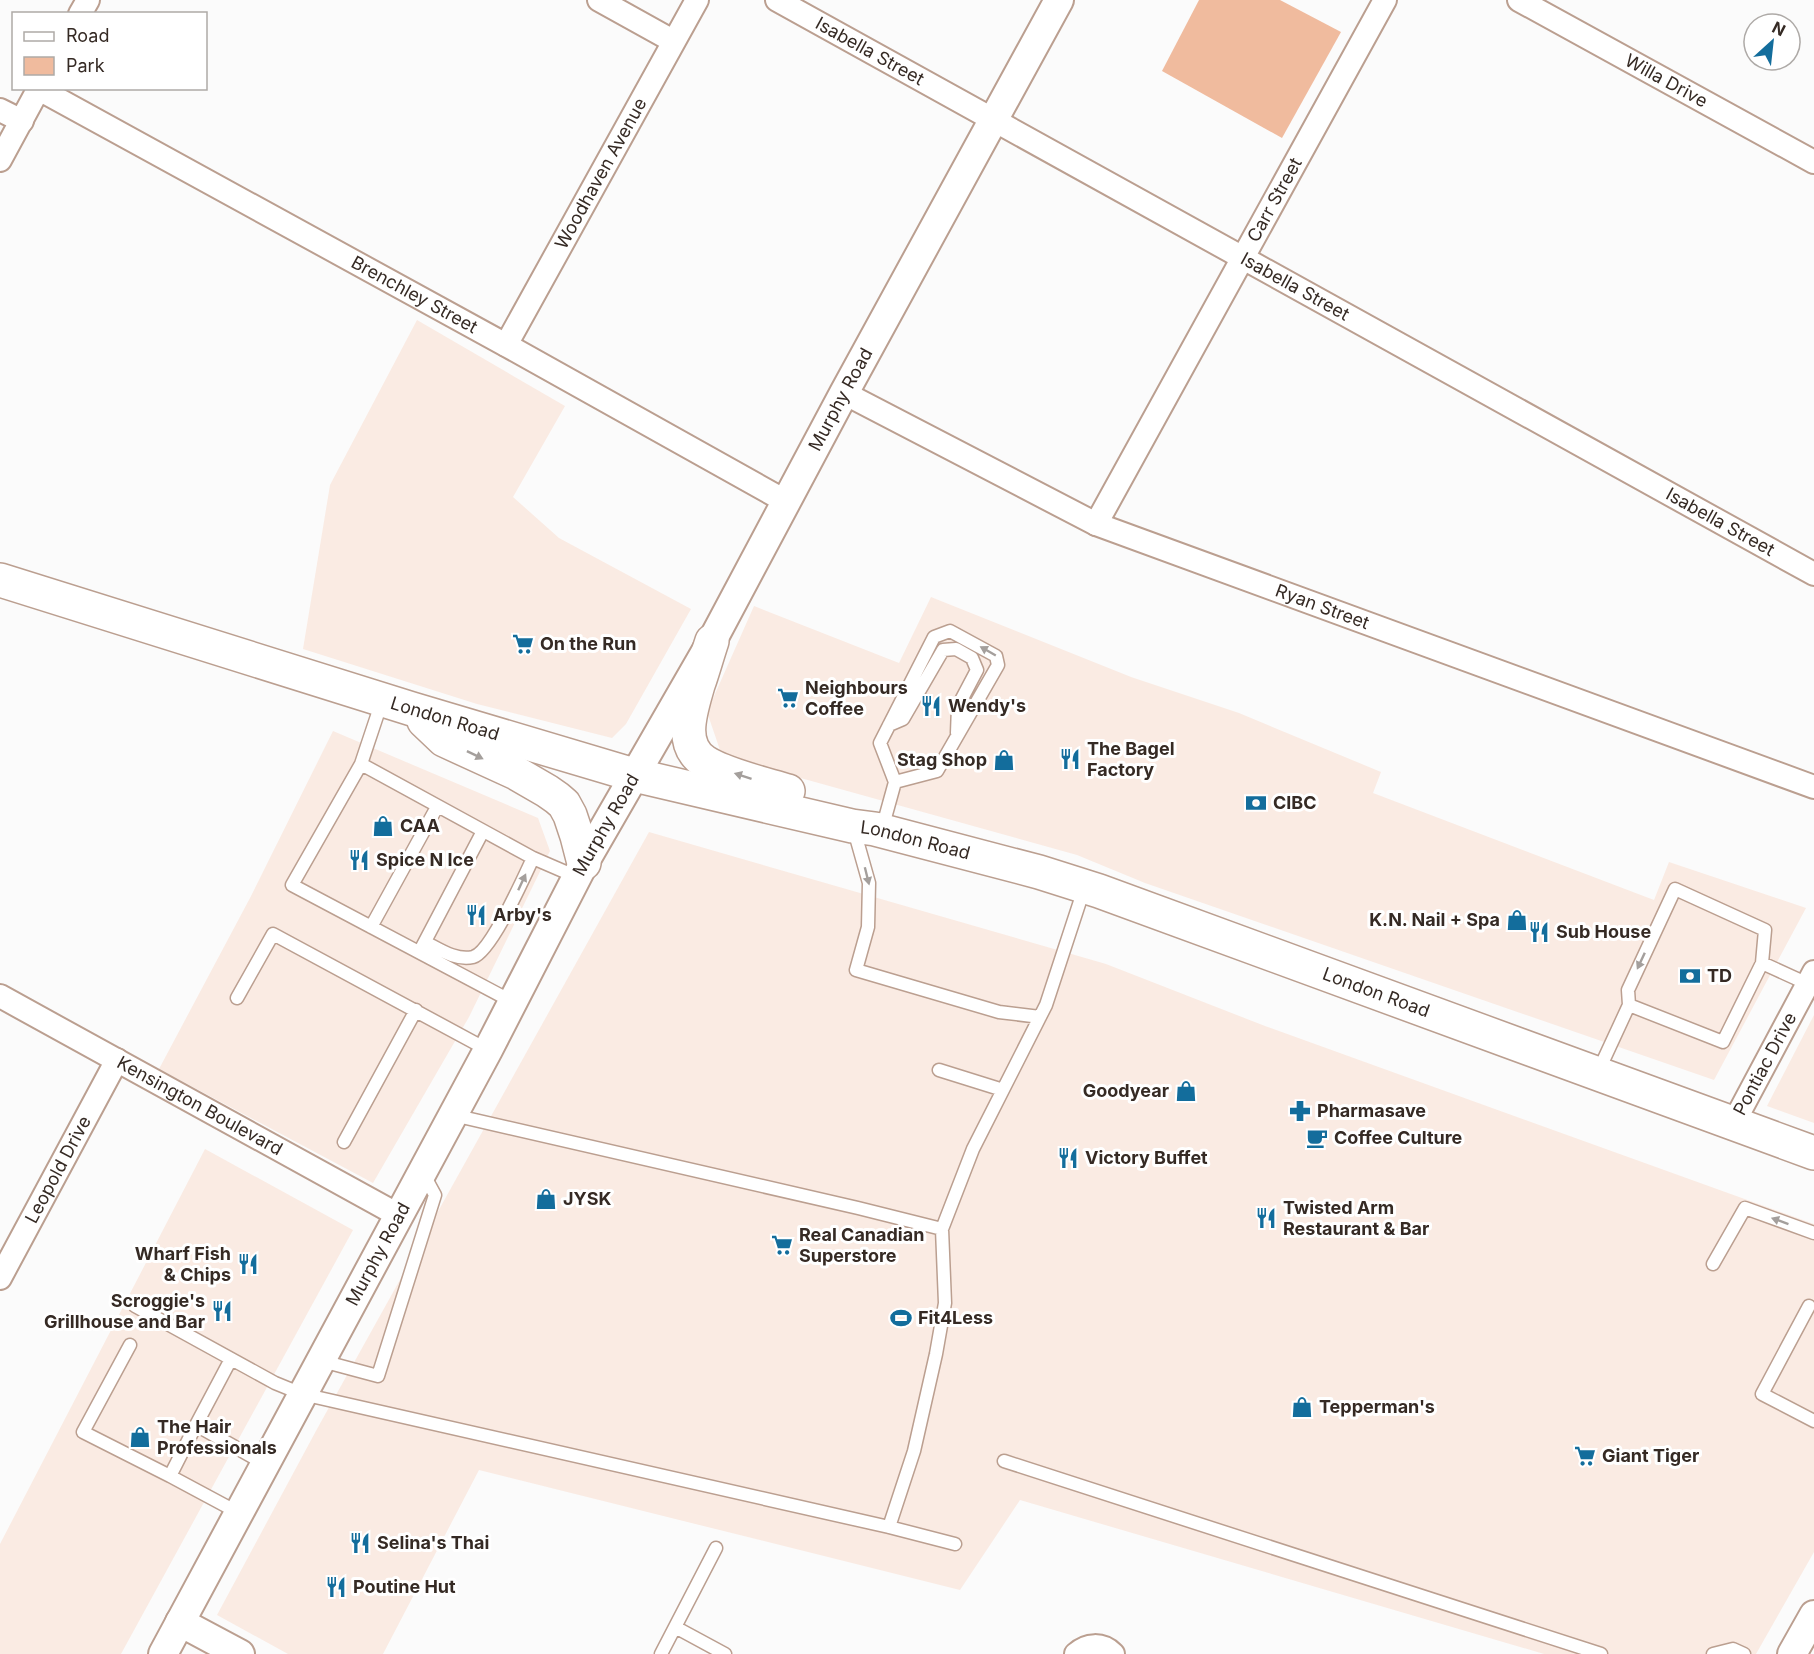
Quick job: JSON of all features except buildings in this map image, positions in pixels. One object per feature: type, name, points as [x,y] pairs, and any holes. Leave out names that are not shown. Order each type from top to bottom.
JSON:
[{"type":"main road","name":"London Road","points":[[3,587],[634,775],[869,828],[1039,872],[1814,1153]]},
{"type":"main road","points":[[712,641],[689,723],[691,743],[699,757],[719,769],[819,801],[869,828]]},
{"type":"main road","points":[[397,704],[444,740],[516,773],[564,804],[578,836],[580,870]]},
{"type":"street","points":[[599,0],[673,41]]},
{"type":"street","name":"Woodhaven Avenue","points":[[506,345],[697,0]]},
{"type":"street","name":"Isabella Street","points":[[777,0],[1814,574]]},
{"type":"street","name":"Murphy Road","points":[[163,1654],[488,1050],[580,870],[712,641],[844,393],[1059,0]]},
{"type":"street","name":"Carr Street","points":[[1096,524],[1385,0]]},
{"type":"street","name":"Willa Drive","points":[[1519,0],[1814,162]]},
{"type":"street","points":[[0,160],[38,90]]},
{"type":"street","name":"Brenchley Street","points":[[41,90],[787,502]]},
{"type":"street","points":[[0,110],[22,121]]},
{"type":"street","name":"Ryan Street","points":[[844,393],[1096,524],[1814,787]]},
{"type":"street","name":"Pontiac Drive","points":[[1733,1124],[1811,978]]},
{"type":"street","name":"Kensington Boulevard","points":[[0,996],[398,1215]]},
{"type":"street","name":"Leopold Drive","points":[[0,1278],[117,1060]]},
{"type":"street","points":[[1792,1654],[1814,1615]]},
{"type":"street","points":[[180,1622],[240,1654]]},
{"type":"street","points":[[1076,1654],[1085,1648],[1094,1646],[1102,1647],[1113,1654]]},
{"type":"lane","points":[[895,782],[880,743],[934,638],[950,631],[996,656],[998,665],[937,771],[895,782],[869,828],[868,927],[856,970],[999,1012],[1040,1017]]},
{"type":"lane","points":[[889,725],[903,719],[943,650],[956,649],[972,658],[977,670],[958,706],[957,737]]},
{"type":"lane","points":[[397,704],[292,885],[371,927],[422,947],[463,958],[475,957],[485,948],[511,904],[533,858]]},
{"type":"lane","points":[[361,764],[533,858],[580,870]]},
{"type":"lane","points":[[371,927],[437,807]]},
{"type":"lane","points":[[422,947],[483,831]]},
{"type":"lane","points":[[889,1527],[914,1451],[945,1304],[942,1229],[973,1149],[1046,1005],[1084,887]]},
{"type":"lane","points":[[1598,1073],[1629,1005],[1628,990],[1675,889],[1766,930],[1762,963],[1723,1042],[1629,1005]]},
{"type":"lane","points":[[237,998],[273,934],[488,1050]]},
{"type":"lane","points":[[422,947],[513,1002]]},
{"type":"lane","points":[[1762,963],[1811,978]]},
{"type":"lane","points":[[344,1142],[416,1010]]},
{"type":"lane","points":[[939,1070],[1003,1090]]},
{"type":"lane","points":[[453,1115],[942,1229]]},
{"type":"lane","points":[[320,1360],[378,1376],[435,1195],[422,1171]]},
{"type":"lane","points":[[1713,1264],[1745,1208],[1814,1233]]},
{"type":"lane","points":[[135,1306],[275,1383],[302,1394],[955,1544]]},
{"type":"lane","points":[[1809,1306],[1762,1394],[1814,1421]]},
{"type":"lane","points":[[130,1345],[83,1432],[239,1513]]},
{"type":"lane","points":[[170,1476],[231,1359]]},
{"type":"lane","points":[[196,1425],[265,1464]]},
{"type":"lane","points":[[1004,1461],[1601,1654]]},
{"type":"lane","points":[[661,1654],[716,1548]]},
{"type":"lane","points":[[675,1627],[725,1654]]},
{"type":"lane","points":[[1713,1654],[1733,1648],[1744,1654]]},
{"type":"shaded area","points":[[417,320],[565,406],[513,497],[559,538],[691,609],[626,724],[612,738],[477,704],[303,649],[330,485]]},
{"type":"shaded area","points":[[931,597],[1131,677],[1239,713],[1381,772],[1373,793],[1654,900],[1669,862],[1806,908],[1714,1080],[1145,883],[1077,855],[722,756],[707,712],[754,606],[899,663]]},
{"type":"shaded area","points":[[333,731],[538,818],[550,851],[469,1017],[373,1183],[159,1069],[250,898]]},
{"type":"shaded area","points":[[649,832],[1106,964],[1265,1026],[1814,1224],[1814,1552],[1756,1654],[1544,1654],[1020,1500],[960,1590],[479,1470],[383,1654],[288,1654],[217,1615],[317,1429]]},
{"type":"shaded area","points":[[1814,1015],[1814,1123],[1767,1106]]},
{"type":"shaded area","points":[[205,1149],[353,1230],[121,1654],[0,1654],[0,1544]]},
{"type":"green space","points":[[1199,0],[1280,0],[1341,32],[1282,138],[1162,71]]},
{"type":"place","name":"On the Run","points":[[523,644]]},
{"type":"place","name":"Neighbours Coffee","points":[[788,698]]},
{"type":"place","name":"Wendy's","points":[[931,706]]},
{"type":"place","name":"The Bagel Factory","points":[[1070,759]]},
{"type":"place","name":"Stag Shop","points":[[1004,760]]},
{"type":"place","name":"CIBC","points":[[1256,803]]},
{"type":"place","name":"CAA","points":[[383,826]]},
{"type":"place","name":"Spice N Ice","points":[[359,860]]},
{"type":"place","name":"Arby's","points":[[476,915]]},
{"type":"place","name":"K.N. Nail + Spa","points":[[1517,920]]},
{"type":"place","name":"Sub House","points":[[1539,932]]},
{"type":"place","name":"TD","points":[[1690,976]]},
{"type":"place","name":"Goodyear","points":[[1186,1091]]},
{"type":"place","name":"Pharmasave","points":[[1300,1111]]},
{"type":"place","name":"Coffee Culture","points":[[1317,1138]]},
{"type":"place","name":"Victory Buffet","points":[[1068,1158]]},
{"type":"place","name":"JYSK","points":[[546,1199]]},
{"type":"place","name":"Twisted Arm Restaurant & Bar","points":[[1266,1218]]},
{"type":"place","name":"Real Canadian Superstore","points":[[782,1245]]},
{"type":"place","name":"Wharf Fish & Chips","points":[[248,1264]]},
{"type":"place","name":"Scroggie's Grillhouse and Bar","points":[[222,1311]]},
{"type":"place","name":"Fit4Less","points":[[901,1318]]},
{"type":"place","name":"Tepperman's","points":[[1302,1407]]},
{"type":"place","name":"The Hair Professionals","points":[[140,1437]]},
{"type":"place","name":"Giant Tiger","points":[[1585,1456]]},
{"type":"place","name":"Selina's Thai","points":[[360,1543]]},
{"type":"place","name":"Poutine Hut","points":[[336,1587]]}]
